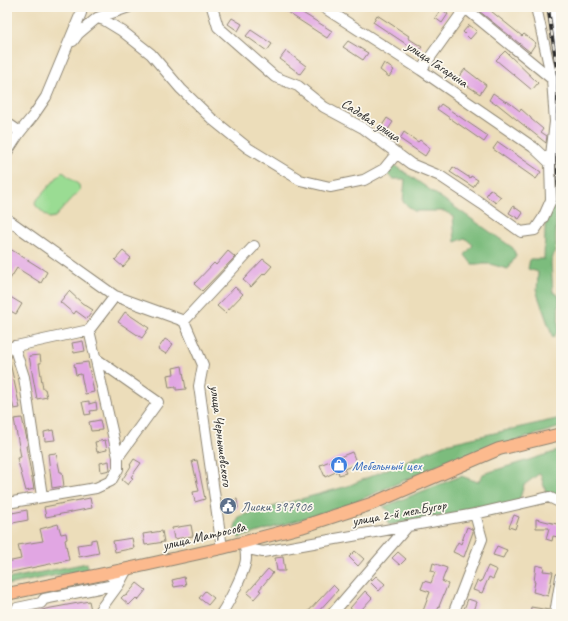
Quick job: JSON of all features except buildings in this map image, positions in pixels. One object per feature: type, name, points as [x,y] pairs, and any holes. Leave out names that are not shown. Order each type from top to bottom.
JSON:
[{"type":"main road","name":"улица Матросова","points":[[7,594],[222,548],[301,527],[371,504],[499,449],[561,434]]},
{"type":"street","points":[[7,152],[46,97],[81,14],[82,7]]},
{"type":"street","points":[[66,49],[78,34],[97,18],[129,7]]},
{"type":"street","name":"Садовая улица","points":[[212,7],[218,27],[275,77],[298,86],[324,107],[363,128],[411,164],[440,176],[521,232],[536,230],[551,200],[550,163]]},
{"type":"street","name":"улица Гагарина","points":[[323,7],[421,70],[533,147],[550,163]]},
{"type":"street","points":[[421,70],[465,7],[552,79]]},
{"type":"street","points":[[536,7],[552,79],[555,122],[550,163]]},
{"type":"street","points":[[555,7],[561,68]]},
{"type":"street","points":[[97,18],[104,20],[122,31],[151,54],[181,89],[212,119],[248,148],[300,180],[330,187],[364,180],[384,169],[397,153]]},
{"type":"street","points":[[7,123],[20,132]]},
{"type":"street","points":[[533,147],[552,145]]},
{"type":"street","points":[[7,219],[115,296],[184,321],[254,246]]},
{"type":"street","points":[[42,496],[24,377],[11,347],[89,330],[115,296]]},
{"type":"street","name":"улица Чернышевского","points":[[184,321],[203,365],[199,386],[222,548]]},
{"type":"street","points":[[7,503],[96,488],[111,481],[118,469],[118,457],[89,330]]},
{"type":"street","points":[[95,358],[158,402],[118,457]]},
{"type":"street","name":"улица 2-й мел.Бугор","points":[[244,542],[252,550],[263,552],[475,514],[549,497],[561,503]]},
{"type":"street","points":[[454,614],[482,539],[475,514]]},
{"type":"street","points":[[332,614],[408,526]]},
{"type":"street","points":[[221,614],[237,586],[247,559],[244,542]]},
{"type":"street","points":[[97,614],[119,584],[127,569]]},
{"type":"street","points":[[108,573],[119,584]]},
{"type":"street","points":[[554,614],[561,577]]},
{"type":"street","points":[[17,608],[41,603],[44,600],[119,584]]},
{"type":"street","points":[[41,587],[44,600]]},
{"type":"green space","points":[[554,151],[556,247],[551,263],[553,292],[559,296],[558,331],[553,338],[537,293],[538,272],[528,269],[530,259],[544,259],[546,202]]},
{"type":"green space","points":[[393,164],[513,248],[516,256],[508,269],[490,264],[472,264],[465,255],[473,245],[465,238],[455,242],[453,216],[444,211],[414,211],[403,202],[405,179],[393,179],[385,172]]},
{"type":"green space","points":[[63,172],[79,185],[80,190],[55,217],[49,218],[36,206],[35,202]]},
{"type":"green space","points":[[561,418],[561,427],[448,461],[348,505],[239,538],[235,530],[240,516],[348,486],[446,444]]},
{"type":"green space","points":[[561,450],[561,475],[557,477],[561,497],[547,496],[540,473],[524,485],[519,501],[492,515],[475,505],[460,513],[389,525],[386,519],[390,511],[383,507],[461,476],[478,482],[483,474]]},
{"type":"green space","points":[[87,563],[88,569],[7,585],[7,579]]},
{"type":"railway","points":[[548,7],[558,77],[557,158],[561,246]]},
{"type":"place","name":"Мебельный цех","points":[[339,465]]},
{"type":"place","name":"Лиски 397906","points":[[228,506]]}]
